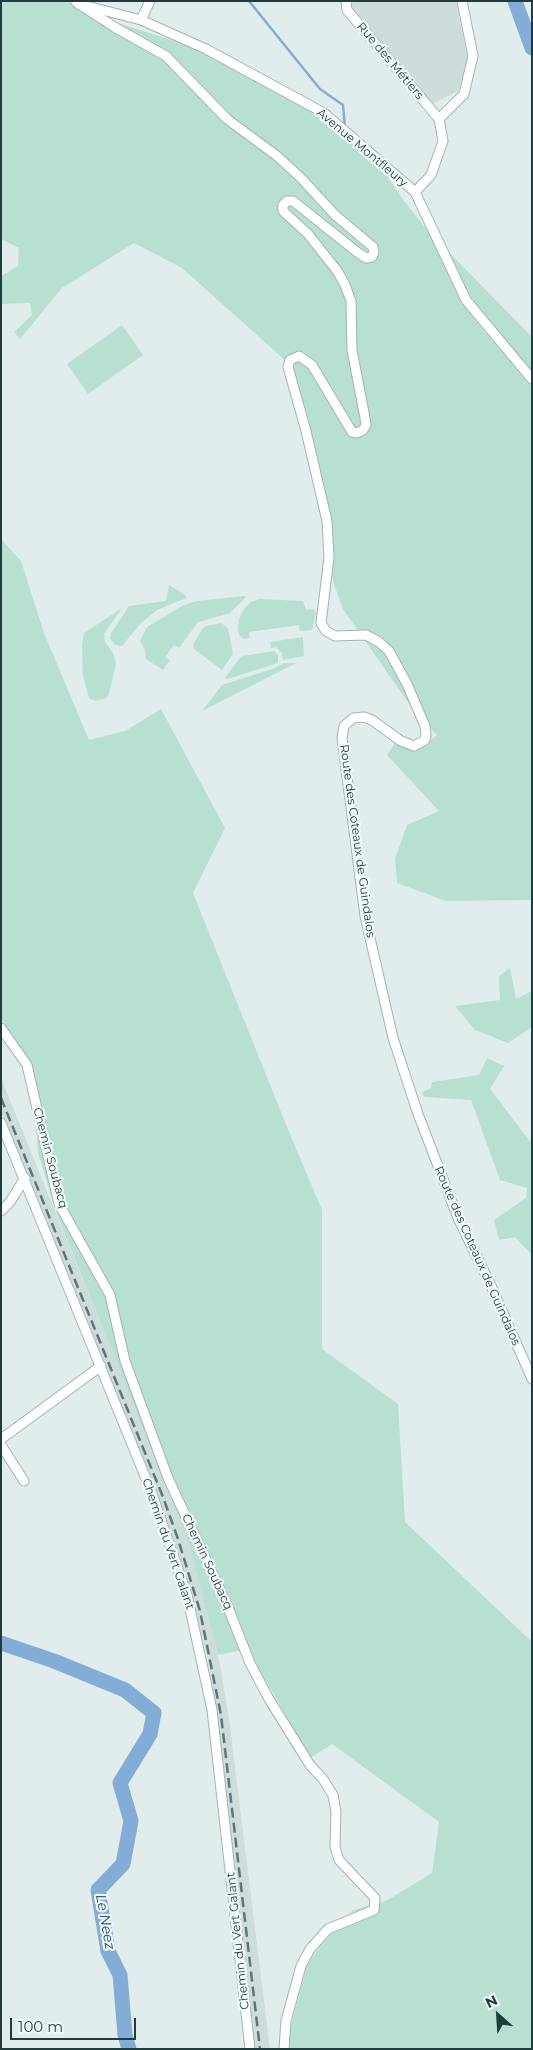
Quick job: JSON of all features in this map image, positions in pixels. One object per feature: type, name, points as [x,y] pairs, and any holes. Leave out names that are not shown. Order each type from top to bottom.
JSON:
[{"type":"street","points":[[141,20],[150,1]]},
{"type":"street","name":"Rue des Métiers","points":[[346,1],[347,10],[439,119]]},
{"type":"street","points":[[415,192],[431,175],[443,141],[439,119],[464,94],[473,56],[462,1]]},
{"type":"street","name":"Avenue Montfleury","points":[[78,2],[141,20],[206,49],[324,114],[415,192],[466,300],[532,379]]},
{"type":"street","name":"Route des Coteaux de Guindalos","points":[[78,2],[116,28],[166,56],[227,119],[277,156],[335,214],[373,247],[372,257],[366,258],[294,201],[287,201],[283,205],[283,211],[308,234],[346,285],[350,301],[352,350],[366,418],[366,425],[363,430],[357,433],[352,432],[312,365],[299,356],[290,360],[288,367],[306,431],[327,521],[329,557],[322,623],[326,631],[335,636],[366,635],[379,642],[389,651],[407,684],[424,726],[425,740],[414,746],[401,742],[372,720],[364,717],[353,718],[344,726],[342,738],[365,916],[393,1038],[418,1114],[458,1218],[492,1288],[532,1379]]},
{"type":"street","name":"Chemin Soubacq","points":[[1,1028],[26,1065],[59,1204],[110,1295],[125,1361],[168,1478],[227,1605],[250,1662],[269,1699],[310,1765],[333,1795],[336,1812],[336,1847],[339,1860],[375,1898],[374,1910],[328,1929],[310,1949],[301,1966],[286,2021],[284,2049]]},
{"type":"street","name":"Chemin du Vert Galant","points":[[1,1123],[151,1491],[187,1595],[208,1690],[216,1739],[250,2049]]},
{"type":"street","points":[[1,1211],[10,1202],[25,1178]]},
{"type":"street","points":[[1,1439],[101,1366]]},
{"type":"street","points":[[1,1445],[24,1481]]},
{"type":"shaded area","points":[[352,1],[456,1],[468,59],[458,91],[433,104],[352,9]]},
{"type":"shaded area","points":[[1,1078],[173,1502],[189,1543],[203,1593],[221,1670],[229,1719],[270,2049],[254,2049],[218,1719],[207,1655],[189,1588],[154,1488],[1,1112]]},
{"type":"green space","points":[[1,1],[69,1],[83,12],[196,48],[324,116],[372,154],[404,201],[428,231],[532,337],[532,900],[446,901],[397,883],[395,859],[407,825],[439,811],[387,755],[395,743],[424,746],[437,735],[414,711],[343,609],[333,581],[328,506],[287,362],[182,268],[134,243],[62,288],[20,339],[14,332],[32,315],[30,303],[1,304],[1,276],[18,266],[19,248],[1,239]]},
{"type":"green space","points":[[122,325],[143,355],[88,394],[67,364]]},
{"type":"green space","points":[[1,539],[21,561],[44,633],[89,740],[125,731],[161,709],[225,828],[193,893],[322,1210],[322,1349],[398,1404],[405,1522],[532,1642],[532,2049],[285,2049],[307,1965],[319,1948],[353,1910],[386,1901],[432,1873],[439,1822],[332,1744],[310,1758],[248,1649],[218,1655],[189,1543],[56,1212],[38,1153],[32,1070],[14,1036],[1,1019]]},
{"type":"green space","points":[[169,585],[186,595],[186,598],[157,610],[140,624],[122,646],[115,645],[110,638],[111,633],[129,606],[166,601]]},
{"type":"green space","points":[[246,597],[230,613],[198,622],[179,648],[174,645],[165,657],[170,660],[163,670],[146,659],[145,650],[140,641],[147,627],[184,605],[197,601]]},
{"type":"green space","points":[[259,599],[303,601],[306,610],[314,609],[316,613],[312,630],[300,631],[299,625],[249,632],[250,638],[244,639],[239,635],[239,619],[244,609],[251,602]]},
{"type":"green space","points":[[122,608],[104,634],[105,642],[113,653],[116,664],[109,693],[107,698],[95,701],[89,698],[83,676],[82,644],[84,633]]},
{"type":"green space","points":[[221,623],[228,628],[233,654],[222,670],[194,649],[193,645],[202,629],[206,626]]},
{"type":"green space","points":[[303,637],[304,656],[283,660],[282,653],[276,647],[271,648],[270,642]]},
{"type":"green space","points":[[274,651],[278,655],[278,663],[227,679],[225,678],[243,656]]},
{"type":"green space","points":[[284,663],[296,663],[202,711],[222,685],[275,668]]},
{"type":"green space","points":[[510,968],[516,999],[532,991],[532,1027],[508,1043],[475,1030],[455,1006],[500,1000],[499,976]]},
{"type":"green space","points":[[487,1058],[504,1066],[490,1089],[532,1144],[531,1254],[515,1237],[499,1240],[494,1220],[526,1198],[527,1188],[500,1180],[471,1100],[424,1097],[422,1092],[431,1088],[432,1082],[479,1075]]},
{"type":"waterway","points":[[249,1],[320,89],[343,105],[345,128]]},
{"type":"waterway","points":[[515,1],[532,48]]},
{"type":"waterway","name":"Le Neez","points":[[1,1643],[54,1661],[125,1690],[154,1713],[150,1734],[120,1783],[131,1821],[123,1864],[98,1890],[108,1951],[120,1975],[125,2035],[129,2049]]},
{"type":"railway","points":[[1,1098],[163,1497],[200,1611],[221,1715],[260,2049]]}]
